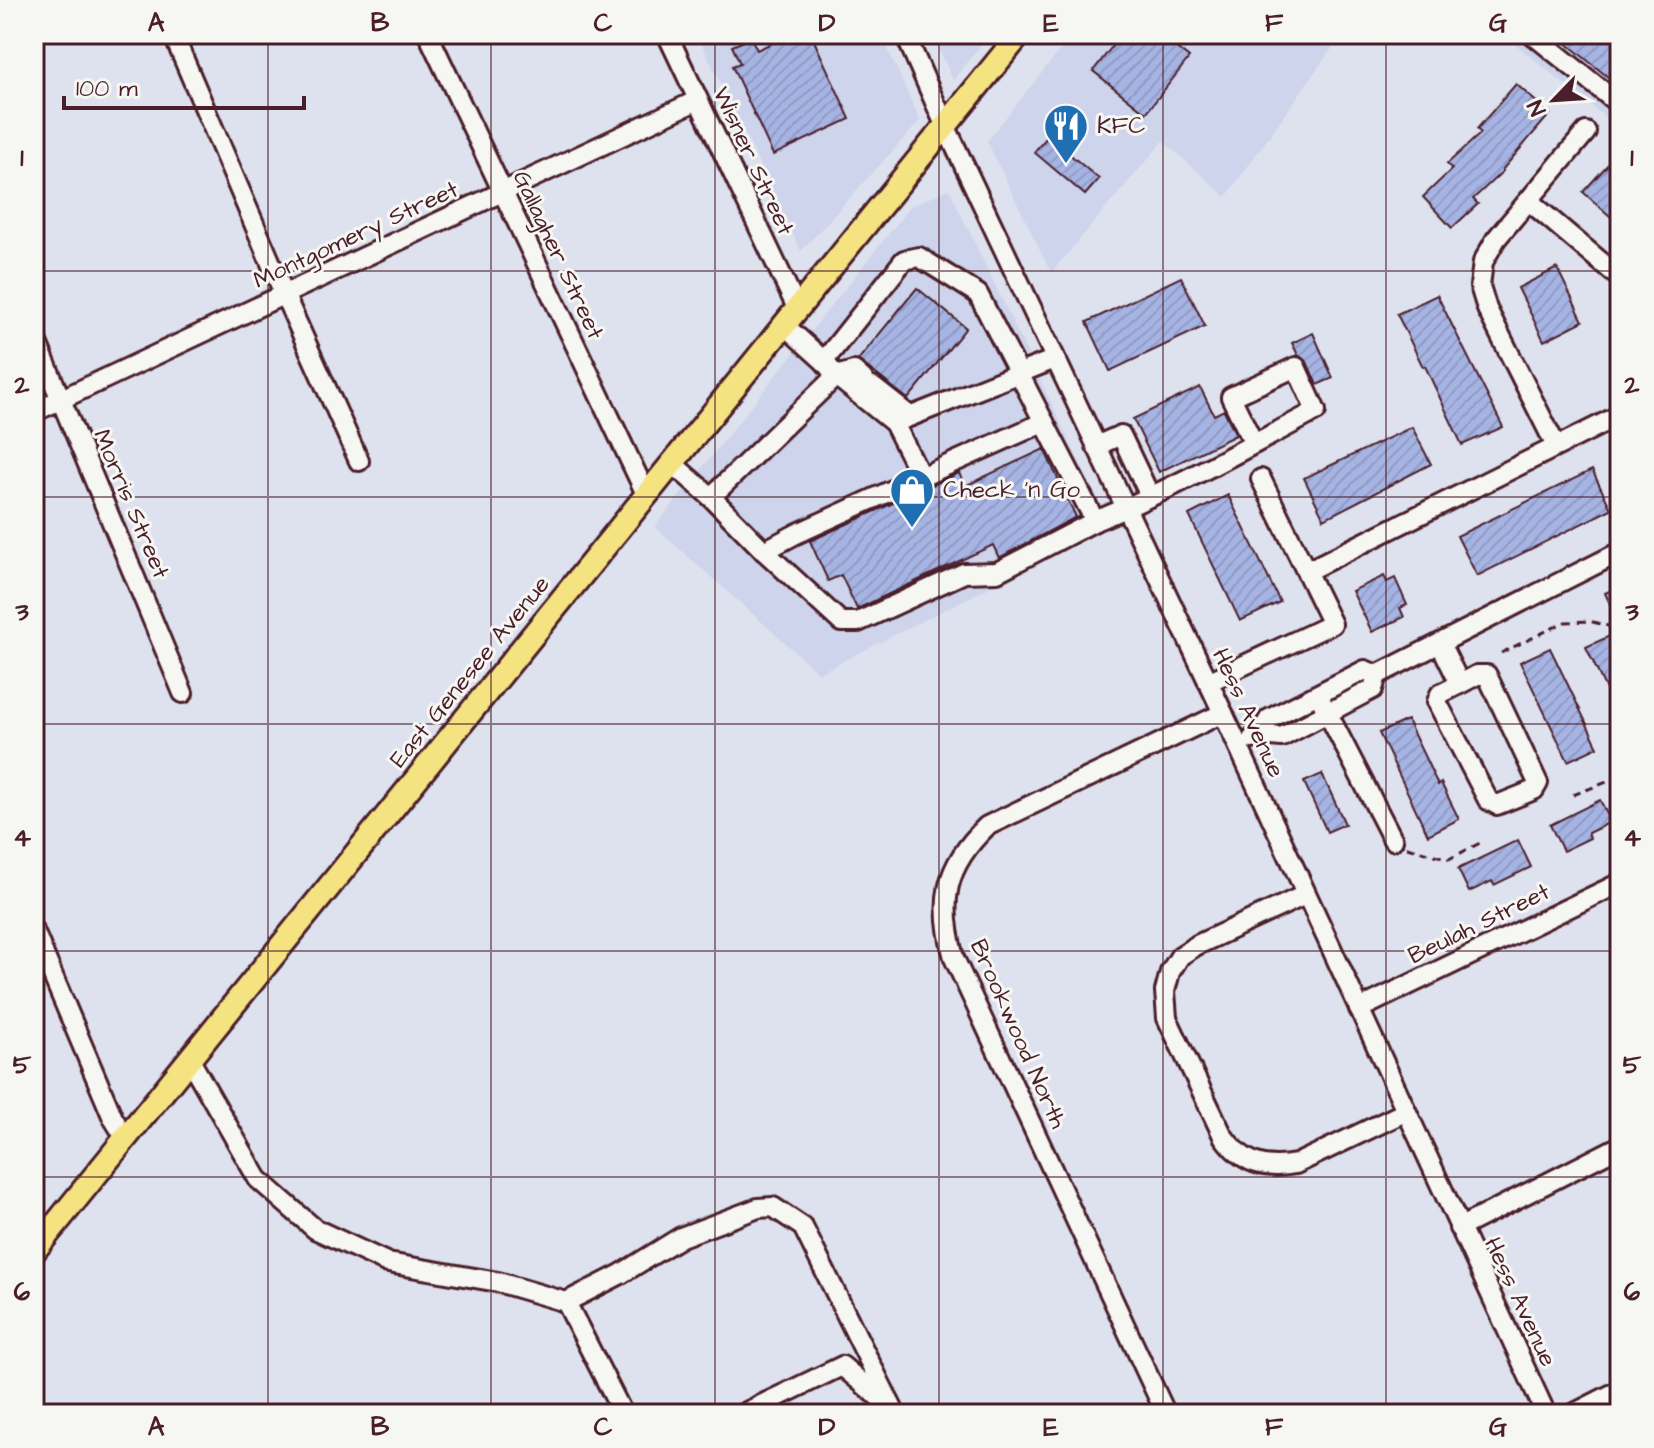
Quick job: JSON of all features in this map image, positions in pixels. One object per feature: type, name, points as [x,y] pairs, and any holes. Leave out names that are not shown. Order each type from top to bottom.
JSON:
[{"type":"main road","name":"East Genesee Avenue","points":[[34,1251],[1019,34]]},
{"type":"street","points":[[173,34],[359,461]]},
{"type":"street","name":"Gallagher Street","points":[[428,34],[647,496]]},
{"type":"street","name":"Wisner Street","points":[[667,34],[790,317]]},
{"type":"street","name":"Hess Avenue","points":[[905,34],[1546,1414]]},
{"type":"street","points":[[1538,36],[1620,105]]},
{"type":"street","name":"Montgomery Street","points":[[34,412],[698,100]]},
{"type":"street","points":[[1556,446],[1487,309],[1480,286],[1483,262],[1496,239],[1586,132]]},
{"type":"street","points":[[1529,201],[1620,278]]},
{"type":"street","points":[[824,361],[904,260],[919,257],[978,294],[1095,521]]},
{"type":"street","points":[[790,317],[836,376],[902,419]]},
{"type":"street","name":"Morris Street","points":[[34,335],[183,693]]},
{"type":"street","points":[[902,419],[1055,359]]},
{"type":"street","points":[[673,464],[841,622],[858,622],[964,573],[997,572],[1254,444],[1316,411],[1296,367],[1231,397],[1254,444]]},
{"type":"street","points":[[711,497],[836,376],[854,371],[902,419],[921,477]]},
{"type":"street","points":[[1307,571],[1620,415]]},
{"type":"street","points":[[764,551],[1044,422]]},
{"type":"street","points":[[1096,446],[1121,435],[1150,496]]},
{"type":"street","points":[[1208,682],[1332,624],[1261,479]]},
{"type":"street","points":[[1237,746],[1260,735],[1282,737],[1373,689],[1377,675],[1620,552]]},
{"type":"street","points":[[1440,643],[1460,684]]},
{"type":"street","points":[[1260,735],[1269,719],[1317,694],[1365,670],[1377,675]]},
{"type":"street","points":[[1477,675],[1487,675],[1538,783],[1534,790],[1497,805],[1488,800],[1437,702],[1440,694],[1460,684],[1477,675]]},
{"type":"street","points":[[1317,694],[1400,844]]},
{"type":"street","name":"Brookwood North","points":[[1166,1414],[954,958],[946,930],[946,898],[952,870],[968,845],[987,826],[1223,713]]},
{"type":"street","name":"Beulah Street","points":[[1359,1009],[1620,883]]},
{"type":"street","points":[[1305,895],[1197,945],[1180,956],[1170,972],[1165,991],[1167,1018],[1223,1136],[1232,1149],[1262,1167],[1296,1164],[1405,1112]]},
{"type":"street","points":[[34,931],[113,1118],[126,1139]]},
{"type":"street","points":[[190,1060],[258,1179],[315,1229],[388,1263],[498,1282],[566,1302],[621,1274],[681,1237],[758,1208],[773,1207],[803,1227],[894,1411]]},
{"type":"street","points":[[1459,1228],[1620,1146]]},
{"type":"street","points":[[566,1302],[623,1414]]},
{"type":"street","points":[[742,1414],[842,1366],[894,1411]]},
{"type":"street","points":[[1573,1414],[1620,1390]]},
{"type":"path","points":[[1501,653],[1565,622],[1589,621],[1620,629]]},
{"type":"path","points":[[1573,795],[1620,777]]},
{"type":"path","points":[[1400,844],[1449,859],[1482,842]]},
{"type":"shaded area","points":[[697,34],[881,34],[920,121],[801,251]]},
{"type":"shaded area","points":[[932,34],[990,34],[953,80]]},
{"type":"shaded area","points":[[1073,34],[1342,34],[1226,197],[1163,141],[1051,273],[987,141]]},
{"type":"shaded area","points":[[1503,34],[1620,34],[1620,129]]},
{"type":"shaded area","points":[[949,189],[1110,526],[819,673],[655,527],[911,206]]},
{"type":"building","points":[[791,34],[811,34],[850,119],[773,155],[732,66],[740,63],[732,46],[751,38],[757,50]]},
{"type":"building","points":[[1122,34],[1159,34],[1189,58],[1146,113],[1093,71]]},
{"type":"building","points":[[1572,34],[1620,34],[1620,87],[1565,42]]},
{"type":"building","points":[[1516,84],[1550,114],[1503,171],[1473,199],[1478,204],[1452,228],[1423,197],[1452,169],[1447,164],[1481,133],[1477,129]]},
{"type":"building","name":"KFC","points":[[1048,136],[1099,179],[1085,195],[1034,152]]},
{"type":"building","points":[[1611,161],[1620,170],[1620,225],[1583,192]]},
{"type":"building","points":[[1557,268],[1583,321],[1544,341],[1518,288]]},
{"type":"building","points":[[1181,277],[1205,326],[1110,371],[1087,322]]},
{"type":"building","points":[[917,288],[966,328],[908,399],[858,360]]},
{"type":"building","points":[[1437,295],[1503,427],[1462,445],[1397,314]]},
{"type":"building","points":[[1313,333],[1333,378],[1317,385],[1307,362],[1298,355],[1292,343]]},
{"type":"building","points":[[1200,387],[1214,415],[1224,410],[1236,435],[1159,472],[1133,419]]},
{"type":"building","points":[[1412,427],[1431,464],[1324,519],[1304,478]]},
{"type":"building","points":[[1044,449],[1076,517],[999,558],[993,545],[857,609],[841,575],[828,581],[810,541],[959,473],[965,486]]},
{"type":"building","points":[[1592,470],[1611,509],[1477,576],[1457,536]]},
{"type":"building","points":[[1228,495],[1280,602],[1240,621],[1189,515]]},
{"type":"building","points":[[1384,576],[1387,582],[1395,578],[1407,605],[1400,608],[1404,617],[1372,632],[1352,591]]},
{"type":"building","points":[[1620,586],[1620,626],[1605,593]]},
{"type":"building","points":[[1616,633],[1620,642],[1620,719],[1586,647]]},
{"type":"building","points":[[1550,648],[1598,747],[1568,761],[1520,662]]},
{"type":"building","points":[[1407,720],[1438,785],[1441,783],[1459,819],[1428,835],[1379,733]]},
{"type":"building","points":[[1322,774],[1345,824],[1327,832],[1304,782]]},
{"type":"building","points":[[1600,800],[1611,822],[1588,833],[1590,838],[1563,851],[1550,825]]},
{"type":"building","points":[[1518,840],[1531,867],[1494,885],[1492,881],[1469,892],[1458,869]]},
{"type":"place","name":"KFC","points":[[1066,165]]},
{"type":"place","name":"Check 'n Go","points":[[912,529]]}]
